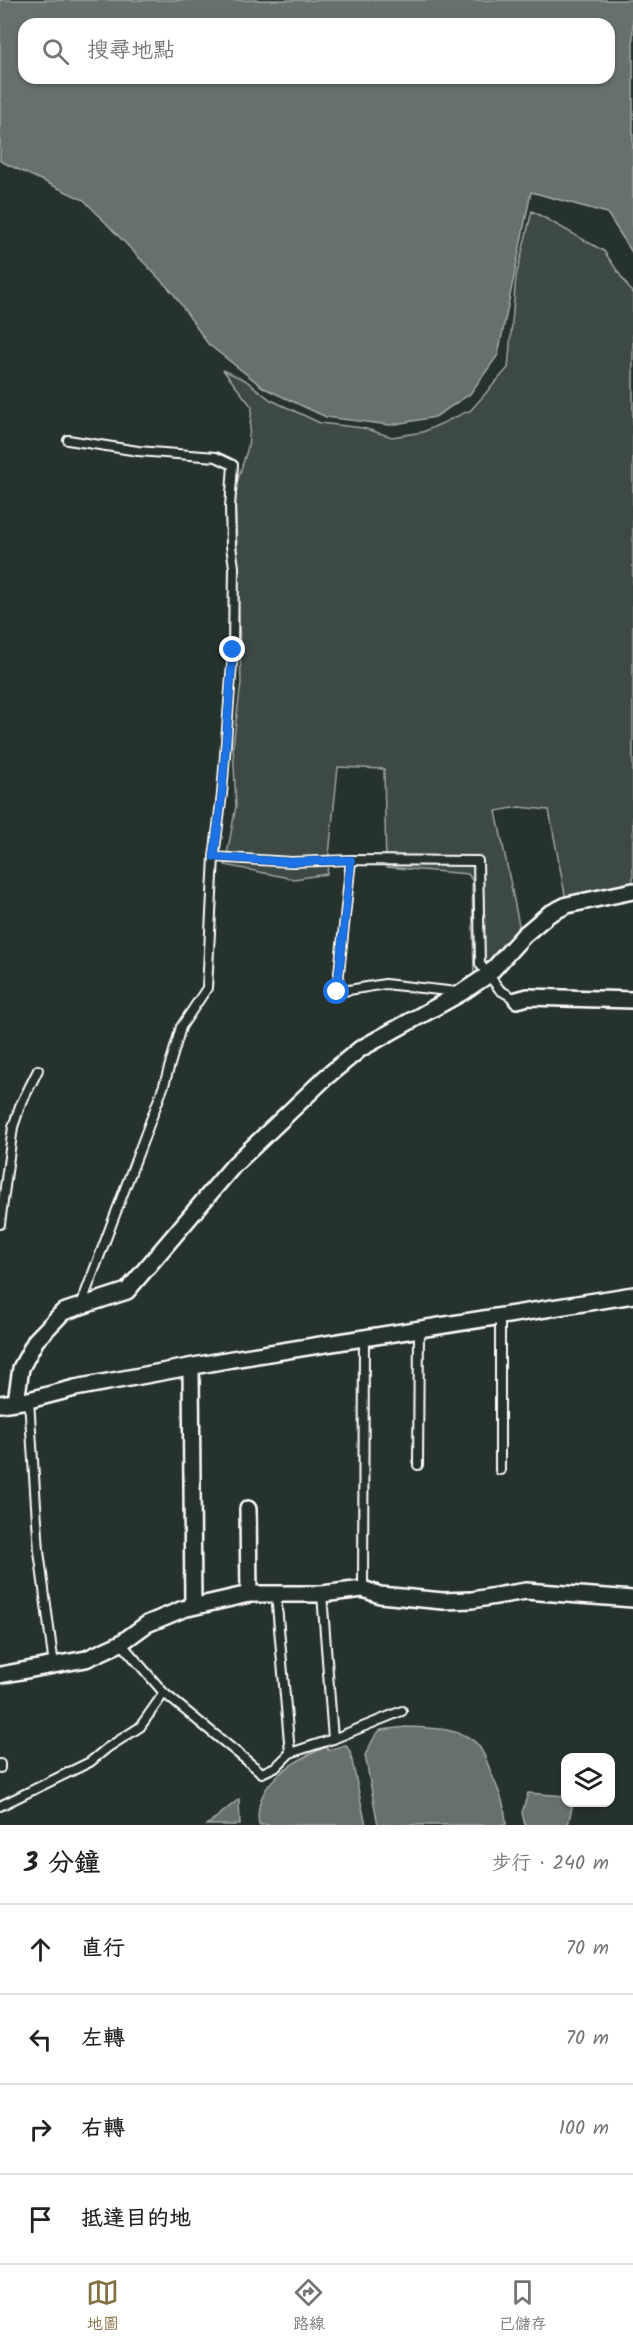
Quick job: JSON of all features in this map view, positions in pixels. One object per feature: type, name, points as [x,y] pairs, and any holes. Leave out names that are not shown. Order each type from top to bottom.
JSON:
[{"type":"street","points":[[22,1400],[21,1368],[36,1340],[63,1312],[126,1291],[234,1165],[326,1077],[360,1049],[461,993],[488,975],[524,935],[549,914],[567,905],[633,891]]},
{"type":"street","points":[[517,1000],[528,997],[633,1000]]},
{"type":"street","points":[[0,1404],[191,1367],[633,1295]]},
{"type":"street","points":[[191,1367],[194,1605]]},
{"type":"street","points":[[249,1509],[249,1594]]},
{"type":"street","points":[[0,1675],[86,1659],[122,1643],[147,1623],[194,1605],[249,1594],[322,1594],[363,1589],[380,1595],[443,1601],[472,1600],[526,1591],[633,1599]]},
{"type":"lane","points":[[68,440],[138,451],[216,457],[233,465],[230,517],[234,567],[233,650],[222,794],[214,857],[207,988],[181,1027],[164,1084],[81,1305]]},
{"type":"lane","points":[[214,857],[291,862],[478,861],[480,964],[500,990],[517,1000]]},
{"type":"lane","points":[[351,860],[337,992],[385,984],[461,993]]},
{"type":"lane","points":[[0,1224],[14,1127],[20,1106],[38,1070]]},
{"type":"lane","points":[[500,1317],[500,1470]]},
{"type":"lane","points":[[418,1465],[419,1330]]},
{"type":"lane","points":[[363,1589],[364,1338]]},
{"type":"lane","points":[[22,1400],[54,1666]]},
{"type":"lane","points":[[276,1594],[290,1753]]},
{"type":"lane","points":[[322,1594],[333,1739]]},
{"type":"lane","points":[[122,1643],[164,1693],[261,1773],[277,1766],[290,1753],[333,1739],[402,1711]]},
{"type":"lane","points":[[0,1806],[90,1762],[140,1727],[164,1693]]},
{"type":"shaded area","points":[[0,0],[633,0],[633,254],[607,213],[531,192],[498,355],[470,394],[435,417],[390,425],[326,417],[264,388],[208,344],[173,293],[84,200],[0,161]]},
{"type":"shaded area","points":[[532,211],[604,251],[633,294],[633,891],[567,905],[549,810],[519,807],[496,811],[520,930],[474,978],[472,880],[468,874],[386,867],[384,769],[338,767],[327,874],[294,879],[225,865],[236,806],[233,746],[241,683],[235,489],[248,447],[252,407],[223,370],[245,380],[271,400],[320,423],[363,428],[392,437],[423,432],[471,410],[508,368],[516,277]]},
{"type":"shaded area","points":[[406,1727],[434,1728],[454,1732],[471,1739],[478,1745],[500,1793],[506,1825],[378,1825],[365,1755],[376,1734],[381,1730]]},
{"type":"shaded area","points":[[346,1745],[350,1752],[366,1825],[259,1825],[262,1797],[277,1776],[301,1759],[326,1747],[328,1750]]},
{"type":"shaded area","points":[[528,1793],[561,1796],[561,1807],[572,1807],[568,1825],[525,1825],[522,1813]]},
{"type":"shaded area","points":[[239,1799],[240,1825],[207,1825]]},
{"type":"route","points":[[233,650],[222,794],[214,857],[291,862],[351,860],[337,992]]}]
